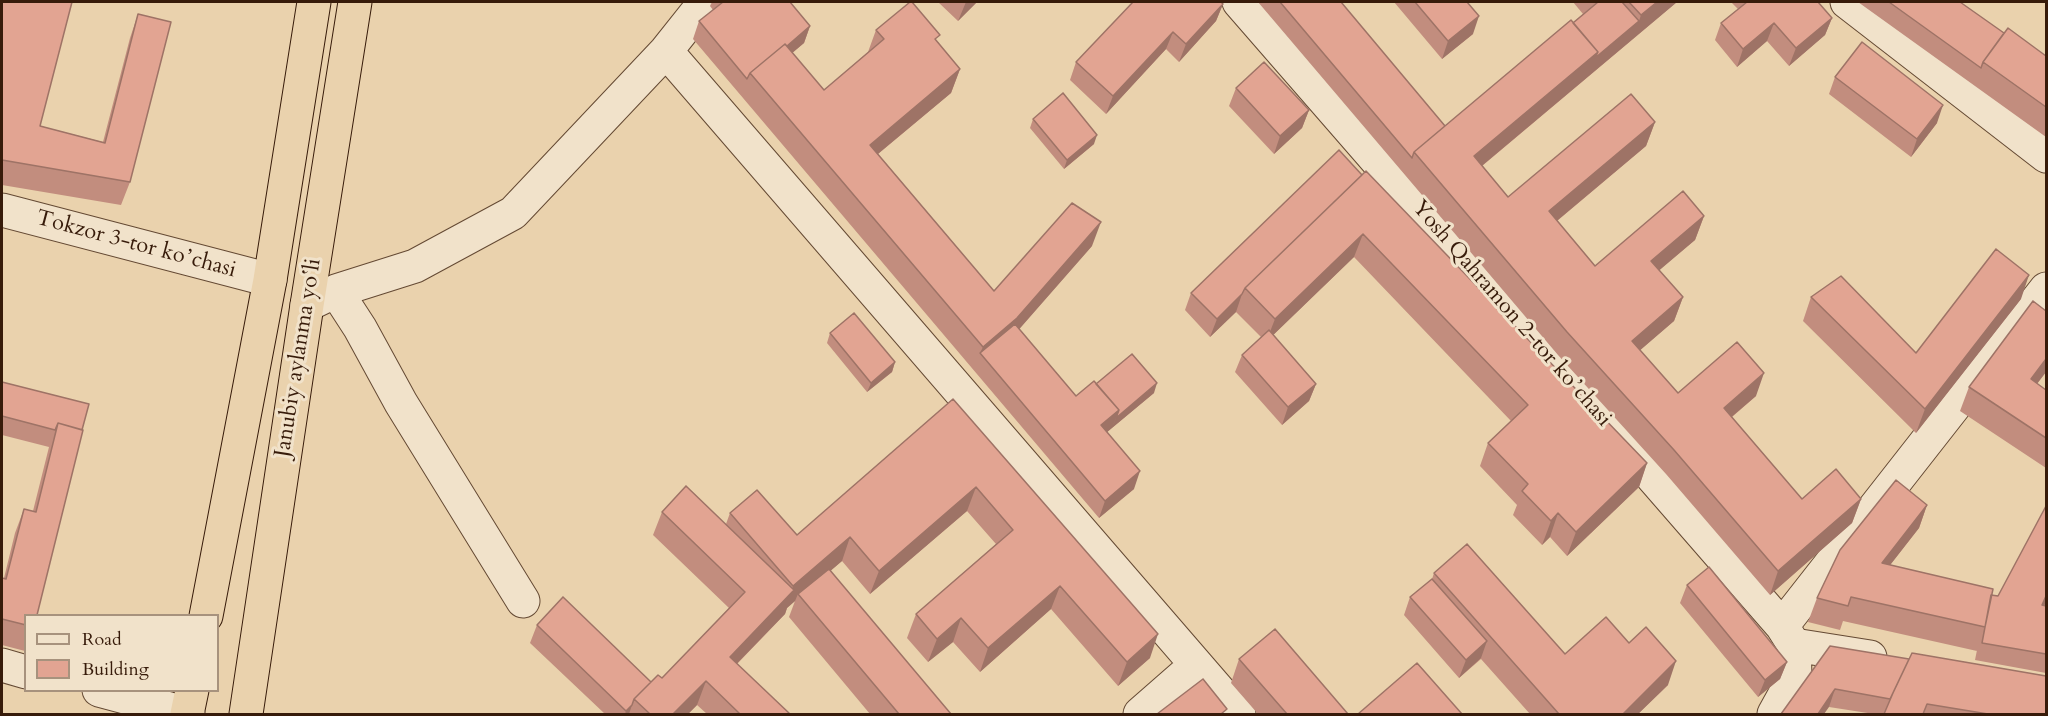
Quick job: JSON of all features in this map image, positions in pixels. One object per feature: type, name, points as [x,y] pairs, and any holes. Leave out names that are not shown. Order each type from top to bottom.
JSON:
[{"type":"highway","name":"Janubiy aylanma yoʻli","points":[[206,614],[270,280],[314,2]]},
{"type":"highway","name":"Janubiy aylanma yoʻli","points":[[246,714],[307,305],[356,2]]},
{"type":"street","points":[[307,305],[336,291],[415,266],[513,213],[666,51],[705,2]]},
{"type":"street","name":"Yosh Qahramon 2-tor koʼchasi","points":[[1239,2],[1788,636]]},
{"type":"street","points":[[1847,2],[2046,156]]},
{"type":"street","points":[[666,51],[1239,714]]},
{"type":"street","name":"Tokzor 3-tor koʼchasi","points":[[2,210],[270,280]]},
{"type":"street","points":[[1774,714],[1795,676],[1788,636],[2046,289]]},
{"type":"street","points":[[336,291],[360,328],[401,402],[523,600]]},
{"type":"street","points":[[1788,636],[1897,662]]},
{"type":"street","points":[[2,665],[24,671]]},
{"type":"street","points":[[1140,714],[1196,665]]},
{"type":"street","points":[[110,692],[189,706]]},
{"type":"building","points":[[2,2],[72,2],[40,126],[105,143],[138,14],[171,22],[130,182],[2,160]]},
{"type":"building","points":[[723,2],[790,2],[810,26],[750,73],[747,79],[699,21]]},
{"type":"building","points":[[910,2],[940,35],[935,39],[960,69],[870,145],[994,291],[1072,203],[1101,222],[1017,318],[983,347],[750,73],[785,44],[824,90],[884,39],[876,30]]},
{"type":"building","points":[[1133,2],[1221,2],[1223,4],[1186,44],[1173,32],[1113,96],[1076,62]]},
{"type":"building","points":[[1280,2],[1341,2],[1445,126],[1414,152],[1412,158]]},
{"type":"building","points":[[1415,2],[1467,2],[1479,16],[1448,41]]},
{"type":"building","points":[[1598,2],[1622,2],[1639,21],[1595,58],[1598,52],[1573,23]]},
{"type":"building","points":[[1629,2],[1657,2],[1641,15]]},
{"type":"building","points":[[1747,2],[1818,2],[1832,18],[1796,48],[1774,23],[1743,49],[1721,23]]},
{"type":"building","points":[[1889,2],[1960,2],[2004,33],[1981,68]]},
{"type":"building","points":[[1571,20],[1598,52],[1474,156],[1508,197],[1631,94],[1655,122],[1549,211],[1595,266],[1683,191],[1704,216],[1651,261],[1683,297],[1632,341],[1678,393],[1737,342],[1764,373],[1724,408],[1802,499],[1836,469],[1861,499],[1778,571],[1674,450],[1567,332],[1414,152]]},
{"type":"building","points":[[2008,28],[2046,56],[2046,107],[1983,62]]},
{"type":"building","points":[[1862,42],[1943,105],[1917,139],[1835,77]]},
{"type":"building","points":[[1264,62],[1309,110],[1280,136],[1236,88]]},
{"type":"building","points":[[1063,93],[1097,135],[1067,160],[1033,119]]},
{"type":"building","points":[[1339,150],[1362,175],[1245,288],[1217,319],[1191,293]]},
{"type":"building","points":[[1366,171],[1647,463],[1576,532],[1558,513],[1551,521],[1522,491],[1528,484],[1488,443],[1528,405],[1363,234],[1275,319],[1245,288]]},
{"type":"building","points":[[1996,249],[2029,275],[1925,409],[1811,297],[1841,276],[1916,353]]},
{"type":"building","points":[[2033,301],[2046,311],[2046,359],[2031,379],[2046,390],[2046,438],[1969,387]]},
{"type":"building","points":[[854,313],[895,362],[871,383],[830,333]]},
{"type":"building","points":[[1015,324],[1076,396],[1094,381],[1119,410],[1101,425],[1140,471],[1105,501],[980,353]]},
{"type":"building","points":[[1269,330],[1316,384],[1288,407],[1242,355]]},
{"type":"building","points":[[1132,354],[1157,383],[1116,418],[1119,410],[1096,384]]},
{"type":"building","points":[[2,382],[89,404],[82,430],[58,423],[55,430],[2,416]]},
{"type":"building","points":[[953,399],[1158,634],[1127,662],[1060,586],[988,648],[961,618],[937,639],[916,614],[1013,530],[976,487],[879,571],[850,537],[793,586],[730,513],[757,490],[797,535]]},
{"type":"building","points":[[58,423],[83,430],[37,614],[24,614],[24,624],[2,619],[2,578],[6,579],[24,509],[36,512]]},
{"type":"building","points":[[1896,480],[1927,505],[1882,563],[1993,589],[1985,627],[1851,597],[1848,606],[1817,598],[1840,550]]},
{"type":"building","points":[[686,486],[794,590],[730,657],[790,714],[740,714],[706,681],[673,714],[650,714],[634,699],[658,675],[662,678],[745,592],[662,512]]},
{"type":"building","points":[[2046,506],[2046,596],[2042,605],[2046,606],[2046,654],[1982,643],[1991,595],[1998,596]]},
{"type":"building","points":[[1467,544],[1565,654],[1606,617],[1629,643],[1646,627],[1676,661],[1623,714],[1559,714],[1434,573]]},
{"type":"building","points":[[1709,567],[1787,662],[1765,680],[1687,585]]},
{"type":"building","points":[[829,569],[951,714],[899,714],[798,594]]},
{"type":"building","points":[[1432,579],[1487,641],[1466,660],[1410,597]]},
{"type":"building","points":[[563,597],[651,682],[626,711],[537,625]]},
{"type":"building","points":[[1275,629],[1348,714],[1287,714],[1239,659]]},
{"type":"building","points":[[1830,646],[1909,659],[1890,699],[1835,689],[1818,714],[1781,714]]},
{"type":"building","points":[[1912,653],[2046,676],[2046,714],[1988,714],[1927,704],[1923,714],[1884,714]]},
{"type":"building","points":[[1417,663],[1462,714],[1358,714]]},
{"type":"building","points":[[1203,679],[1227,709],[1221,714],[1157,714]]}]
